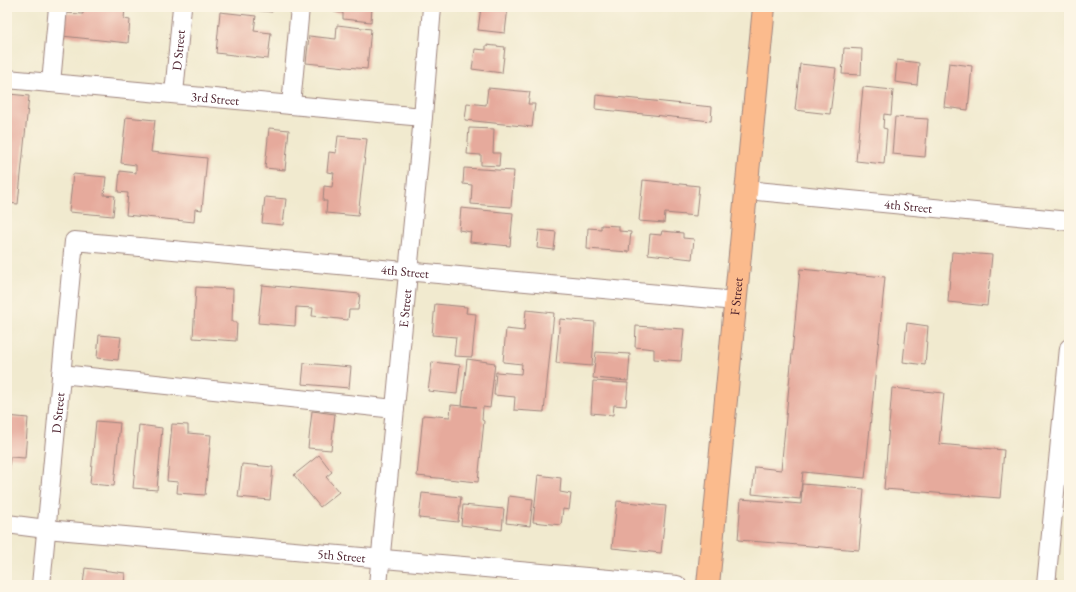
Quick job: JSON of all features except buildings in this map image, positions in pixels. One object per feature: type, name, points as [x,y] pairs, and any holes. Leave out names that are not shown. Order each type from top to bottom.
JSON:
[{"type":"main road","name":"F Street","points":[[708,585],[764,7]]},
{"type":"street","points":[[51,83],[58,7]]},
{"type":"street","name":"D Street","points":[[174,94],[182,7]]},
{"type":"street","points":[[291,105],[300,7]]},
{"type":"street","name":"E Street","points":[[378,585],[423,117],[432,7]]},
{"type":"street","name":"3rd Street","points":[[7,79],[423,117]]},
{"type":"street","name":"4th Street","points":[[747,190],[1069,221]]},
{"type":"street","name":"D Street","points":[[41,585],[74,242]]},
{"type":"street","name":"4th Street","points":[[74,242],[736,301]]},
{"type":"street","points":[[1046,585],[1069,348]]},
{"type":"street","points":[[61,374],[395,409]]},
{"type":"street","name":"5th Street","points":[[7,524],[46,529],[380,560],[541,579],[677,585]]}]
